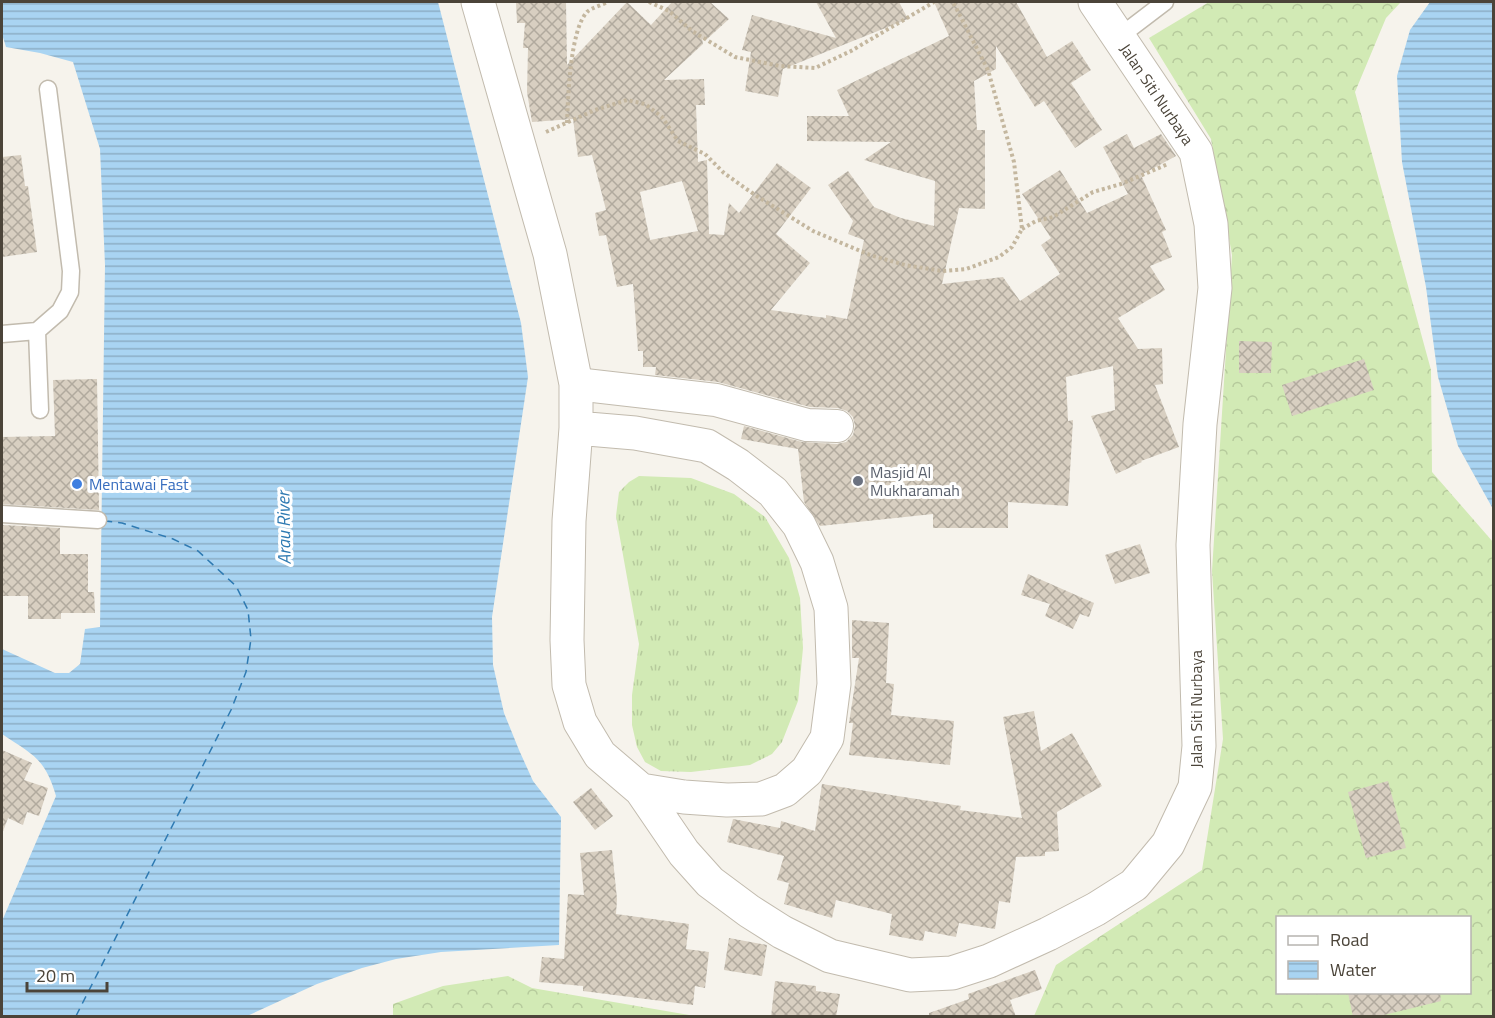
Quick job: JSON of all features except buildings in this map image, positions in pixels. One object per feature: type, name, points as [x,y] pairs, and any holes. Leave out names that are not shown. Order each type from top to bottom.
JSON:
[{"type":"street","points":[[478,2],[550,254],[576,384],[576,428],[569,521],[567,640],[569,685],[580,722],[600,755],[641,790],[684,798],[761,799],[785,790],[807,771],[827,738],[834,684],[831,608],[817,562],[799,525],[773,492],[738,465],[707,447],[635,433],[576,428]]},
{"type":"street","name":"Jalan Siti Nurbaya","points":[[641,790],[684,853],[710,882],[748,911],[782,932],[830,956],[910,975],[952,973],[990,961],[1096,909],[1134,885],[1168,844],[1195,787],[1199,746],[1193,545],[1200,424],[1215,288],[1211,224],[1196,152],[1095,2]]},
{"type":"street","points":[[576,384],[716,400],[807,424],[837,426]]},
{"type":"lane","points":[[1119,37],[1165,2]]},
{"type":"lane","points":[[2,334],[37,331],[60,311],[70,292],[71,271],[48,89]]},
{"type":"lane","points":[[37,331],[40,410]]},
{"type":"lane","points":[[2,514],[98,520]]},
{"type":"path","points":[[567,123],[570,62],[580,26],[587,12],[608,2]]},
{"type":"path","points":[[649,2],[669,10],[692,31],[735,57],[780,66],[814,68],[851,51],[934,2]]},
{"type":"path","points":[[952,2],[988,70],[1014,162],[1022,229]]},
{"type":"path","points":[[520,144],[595,110],[627,99],[645,104],[662,117],[678,141],[705,154],[724,173],[813,231],[870,255],[904,265],[942,271],[966,269],[999,257],[1012,247],[1022,229],[1036,221],[1053,217],[1093,192],[1121,184],[1196,152]]},
{"type":"green space","points":[[1209,2],[1401,2],[1386,18],[1355,92],[1431,370],[1432,472],[1493,542],[1493,1016],[1034,1016],[1056,965],[1202,870],[1223,739],[1212,571],[1232,255],[1211,139],[1149,38]]},
{"type":"green space","points":[[639,476],[691,478],[734,494],[765,517],[789,558],[800,598],[803,648],[798,701],[782,742],[772,754],[750,765],[691,772],[661,771],[645,762],[637,747],[632,725],[632,695],[639,644],[616,516],[619,492]]},
{"type":"green space","points":[[508,976],[532,988],[695,1016],[393,1016],[393,1004],[443,986]]},
{"type":"water","name":"Arau River","points":[[2,2],[438,2],[521,323],[528,377],[492,617],[493,665],[504,713],[519,750],[533,781],[561,817],[559,945],[441,952],[396,959],[317,984],[247,1016],[2,1016],[2,921],[56,796],[42,765],[30,753],[2,734],[2,649],[55,673],[69,673],[80,664],[85,629],[100,627],[105,265],[100,149],[73,62],[6,47],[2,34]]},
{"type":"water","points":[[1430,2],[1493,2],[1493,509],[1458,446],[1438,377],[1426,287],[1402,162],[1397,76],[1410,30]]},
{"type":"ferry route","points":[[76,1016],[231,710],[246,672],[251,639],[248,610],[236,586],[198,551],[173,539],[122,523],[105,521]]},
{"type":"place","name":"Masjid Al Mukharamah","points":[[858,481]]},
{"type":"place","name":"Mentawai Fast","points":[[77,484]]}]
